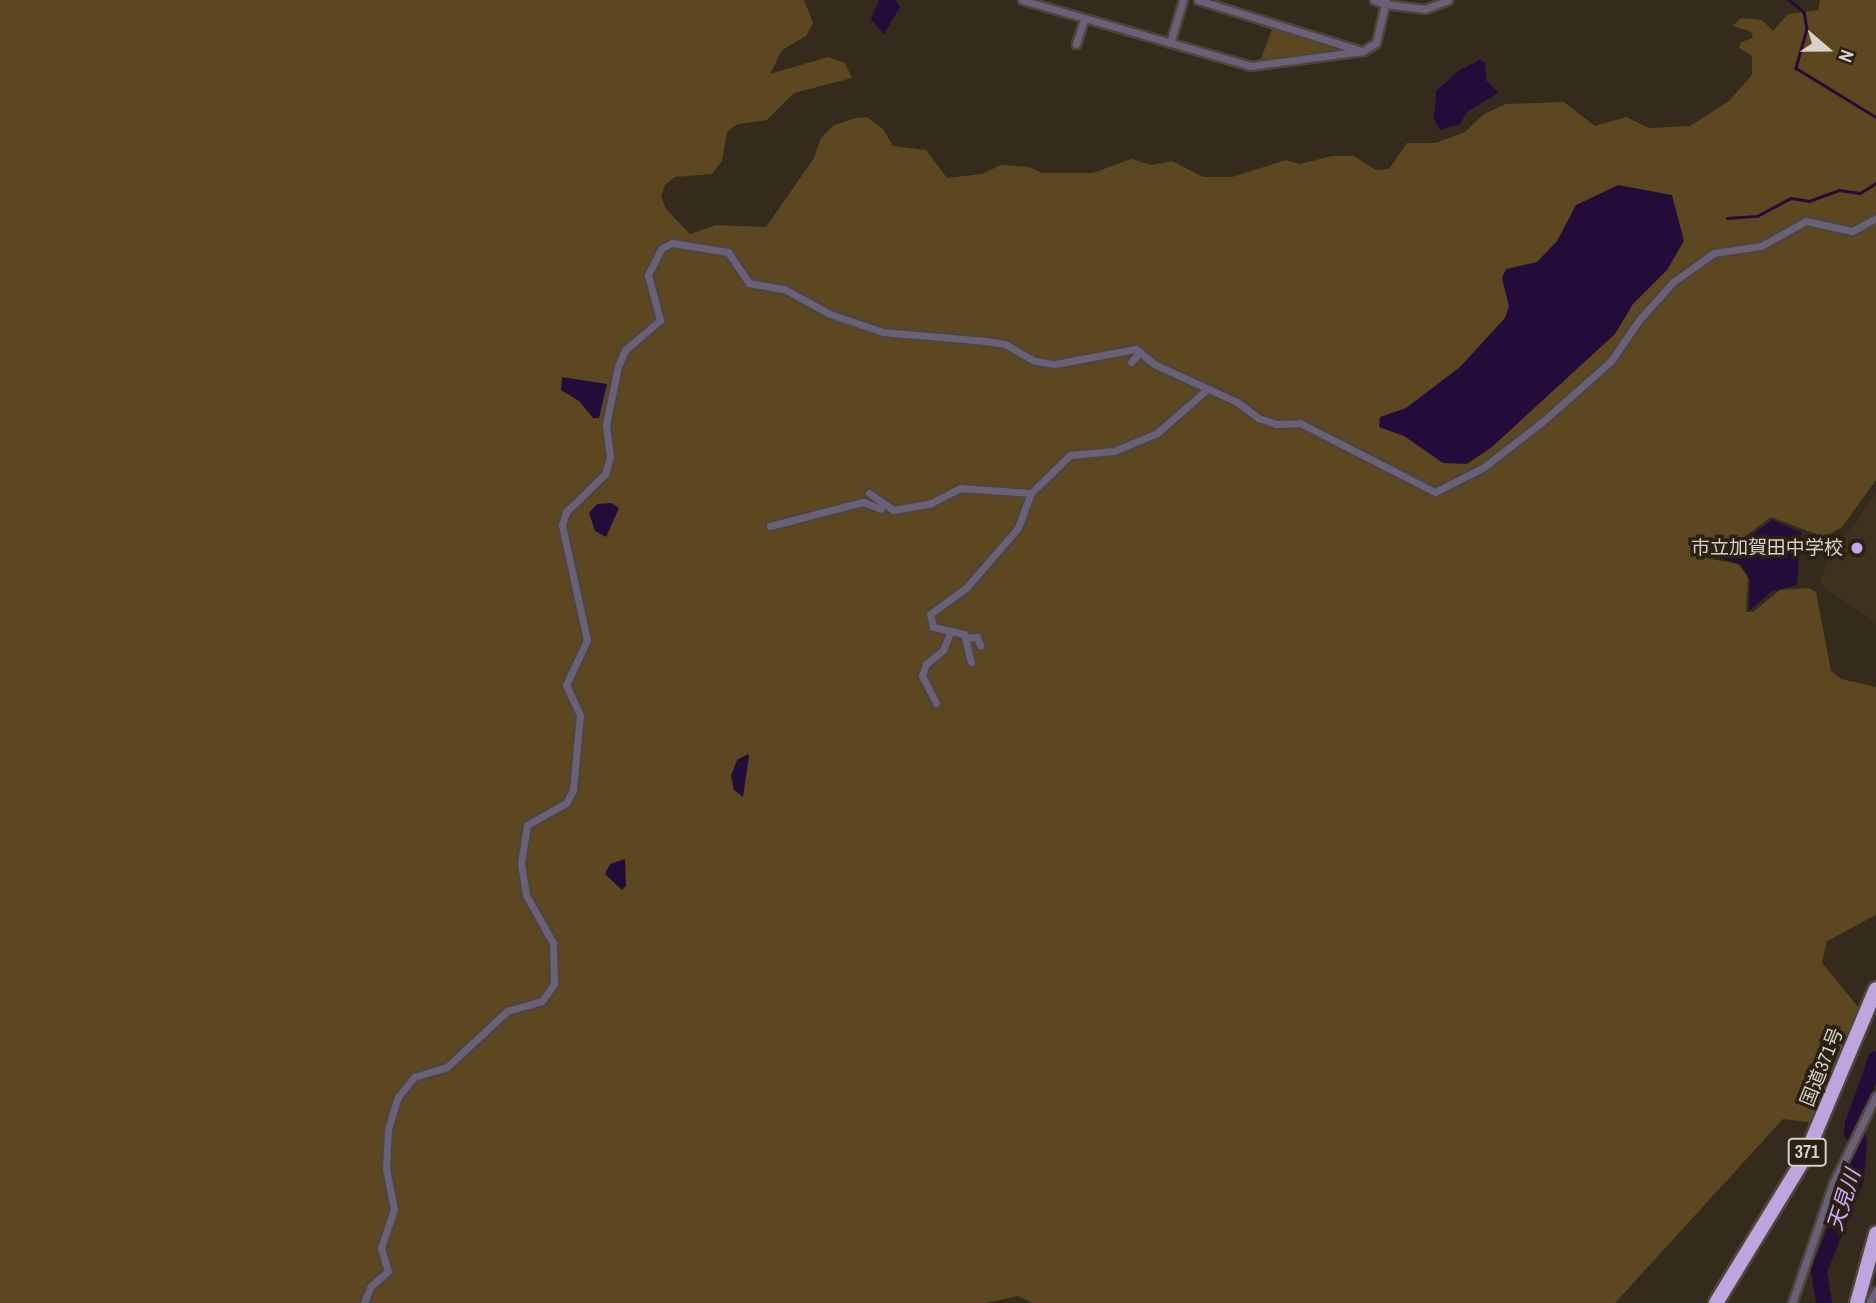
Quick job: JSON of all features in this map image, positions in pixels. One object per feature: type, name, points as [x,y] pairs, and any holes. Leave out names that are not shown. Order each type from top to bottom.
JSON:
[{"type":"highway","name":"国道371号","points":[[1716,1303],[1805,1157],[1876,989]]},
{"type":"highway","points":[[1857,1303],[1876,1234]]},
{"type":"street","points":[[1022,0],[1250,66],[1363,51],[1376,43],[1386,2]]},
{"type":"street","points":[[1170,43],[1183,0]]},
{"type":"street","points":[[1198,0],[1363,51]]},
{"type":"street","points":[[1374,0],[1425,9],[1448,0]]},
{"type":"street","points":[[1076,44],[1084,19]]},
{"type":"street","points":[[364,1303],[371,1286],[388,1270],[381,1248],[394,1209],[386,1169],[388,1129],[398,1097],[414,1077],[447,1067],[507,1011],[542,1001],[554,984],[553,943],[526,895],[521,863],[527,825],[566,803],[573,790],[580,716],[566,685],[587,640],[562,525],[566,512],[605,474],[610,457],[606,425],[618,366],[625,350],[660,320],[648,275],[662,248],[673,243],[728,252],[749,283],[784,289],[830,314],[883,332],[1004,344],[1035,361],[1055,364],[1125,348],[1139,353],[1205,391],[1237,402],[1258,418],[1276,424],[1300,423],[1422,488],[1445,489],[1490,463],[1575,393],[1611,361],[1639,320],[1673,282],[1714,253],[1761,246],[1806,221],[1852,231],[1876,218]]},
{"type":"street","points":[[1131,362],[1139,353]]},
{"type":"street","points":[[980,645],[977,637],[965,638],[933,626],[930,614],[966,588],[1018,528],[1031,493],[1070,454],[1114,450],[1157,433],[1195,403],[1205,391]]},
{"type":"street","points":[[1195,403],[1202,412]]},
{"type":"street","points":[[770,526],[863,502],[893,510],[931,503],[960,488],[1031,493]]},
{"type":"street","points":[[869,493],[893,510]]},
{"type":"street","points":[[948,646],[951,633]]},
{"type":"street","points":[[936,703],[922,676],[926,664],[943,650],[951,633]]},
{"type":"street","points":[[965,638],[971,662]]},
{"type":"street","points":[[1792,1303],[1846,1156],[1876,1096]]},
{"type":"street","points":[[1869,1303],[1876,1291]]},
{"type":"shaded area","points":[[0,0],[804,0],[813,23],[806,36],[782,50],[770,74],[828,57],[845,63],[852,78],[794,93],[767,120],[738,124],[727,132],[722,161],[712,174],[675,177],[665,185],[661,197],[666,209],[690,234],[716,225],[766,227],[814,158],[821,138],[834,125],[856,118],[867,117],[883,129],[893,146],[926,150],[947,178],[982,174],[1001,165],[1029,167],[1042,173],[1093,173],[1131,159],[1152,165],[1172,161],[1203,177],[1232,177],[1286,160],[1300,164],[1332,156],[1354,156],[1376,170],[1389,169],[1407,143],[1435,143],[1465,132],[1484,114],[1506,104],[1564,102],[1595,126],[1626,117],[1649,128],[1690,126],[1729,101],[1752,75],[1752,56],[1739,48],[1741,42],[1753,38],[1751,32],[1733,26],[1741,18],[1762,20],[1773,31],[1788,14],[1818,10],[1820,0],[1876,0],[1876,480],[1842,527],[1824,537],[1771,517],[1743,538],[1704,547],[1700,557],[1738,564],[1748,577],[1746,612],[1753,612],[1780,590],[1808,588],[1816,592],[1831,671],[1841,679],[1876,687],[1876,915],[1827,941],[1822,963],[1859,1008],[1815,1123],[1783,1119],[1615,1303],[1033,1303],[1018,1296],[986,1303],[0,1303]]},
{"type":"shaded area","points":[[879,0],[896,0],[900,7],[884,34],[871,19]]},
{"type":"shaded area","points":[[1274,24],[1356,50],[1259,64]]},
{"type":"shaded area","points":[[1480,60],[1485,62],[1486,80],[1498,93],[1467,112],[1460,124],[1440,130],[1434,119],[1436,91],[1458,71]]},
{"type":"shaded area","points":[[1618,185],[1672,195],[1684,241],[1667,270],[1633,304],[1615,334],[1492,447],[1467,464],[1443,463],[1404,436],[1379,427],[1380,417],[1406,408],[1460,367],[1505,318],[1509,306],[1502,278],[1506,269],[1537,262],[1557,241],[1576,205]]},
{"type":"shaded area","points":[[562,377],[607,384],[599,418],[593,418],[579,401],[561,390]]},
{"type":"shaded area","name":"市立加賀田中学校","points":[[1876,493],[1876,624],[1820,584],[1828,560]]},
{"type":"shaded area","points":[[611,503],[619,508],[606,537],[595,531],[589,513],[597,504]]},
{"type":"shaded area","points":[[1772,520],[1801,532],[1797,585],[1771,592],[1749,611],[1750,580],[1741,565],[1703,552],[1748,537]]},
{"type":"shaded area","points":[[748,754],[743,797],[734,790],[731,776],[737,760]]},
{"type":"shaded area","points":[[625,859],[626,886],[622,890],[605,874],[610,864]]},
{"type":"waterway","points":[[1789,0],[1804,12],[1807,29],[1796,68],[1876,117]]},
{"type":"waterway","points":[[1727,218],[1757,216],[1791,198],[1809,201],[1839,190],[1860,193],[1876,183]]},
{"type":"waterway","name":"天見川","points":[[1824,1303],[1819,1271],[1856,1178],[1859,1141],[1852,1133],[1853,1124],[1876,1059]]},
{"type":"place","name":"市立加賀田中学校","points":[[1857,548]]}]
